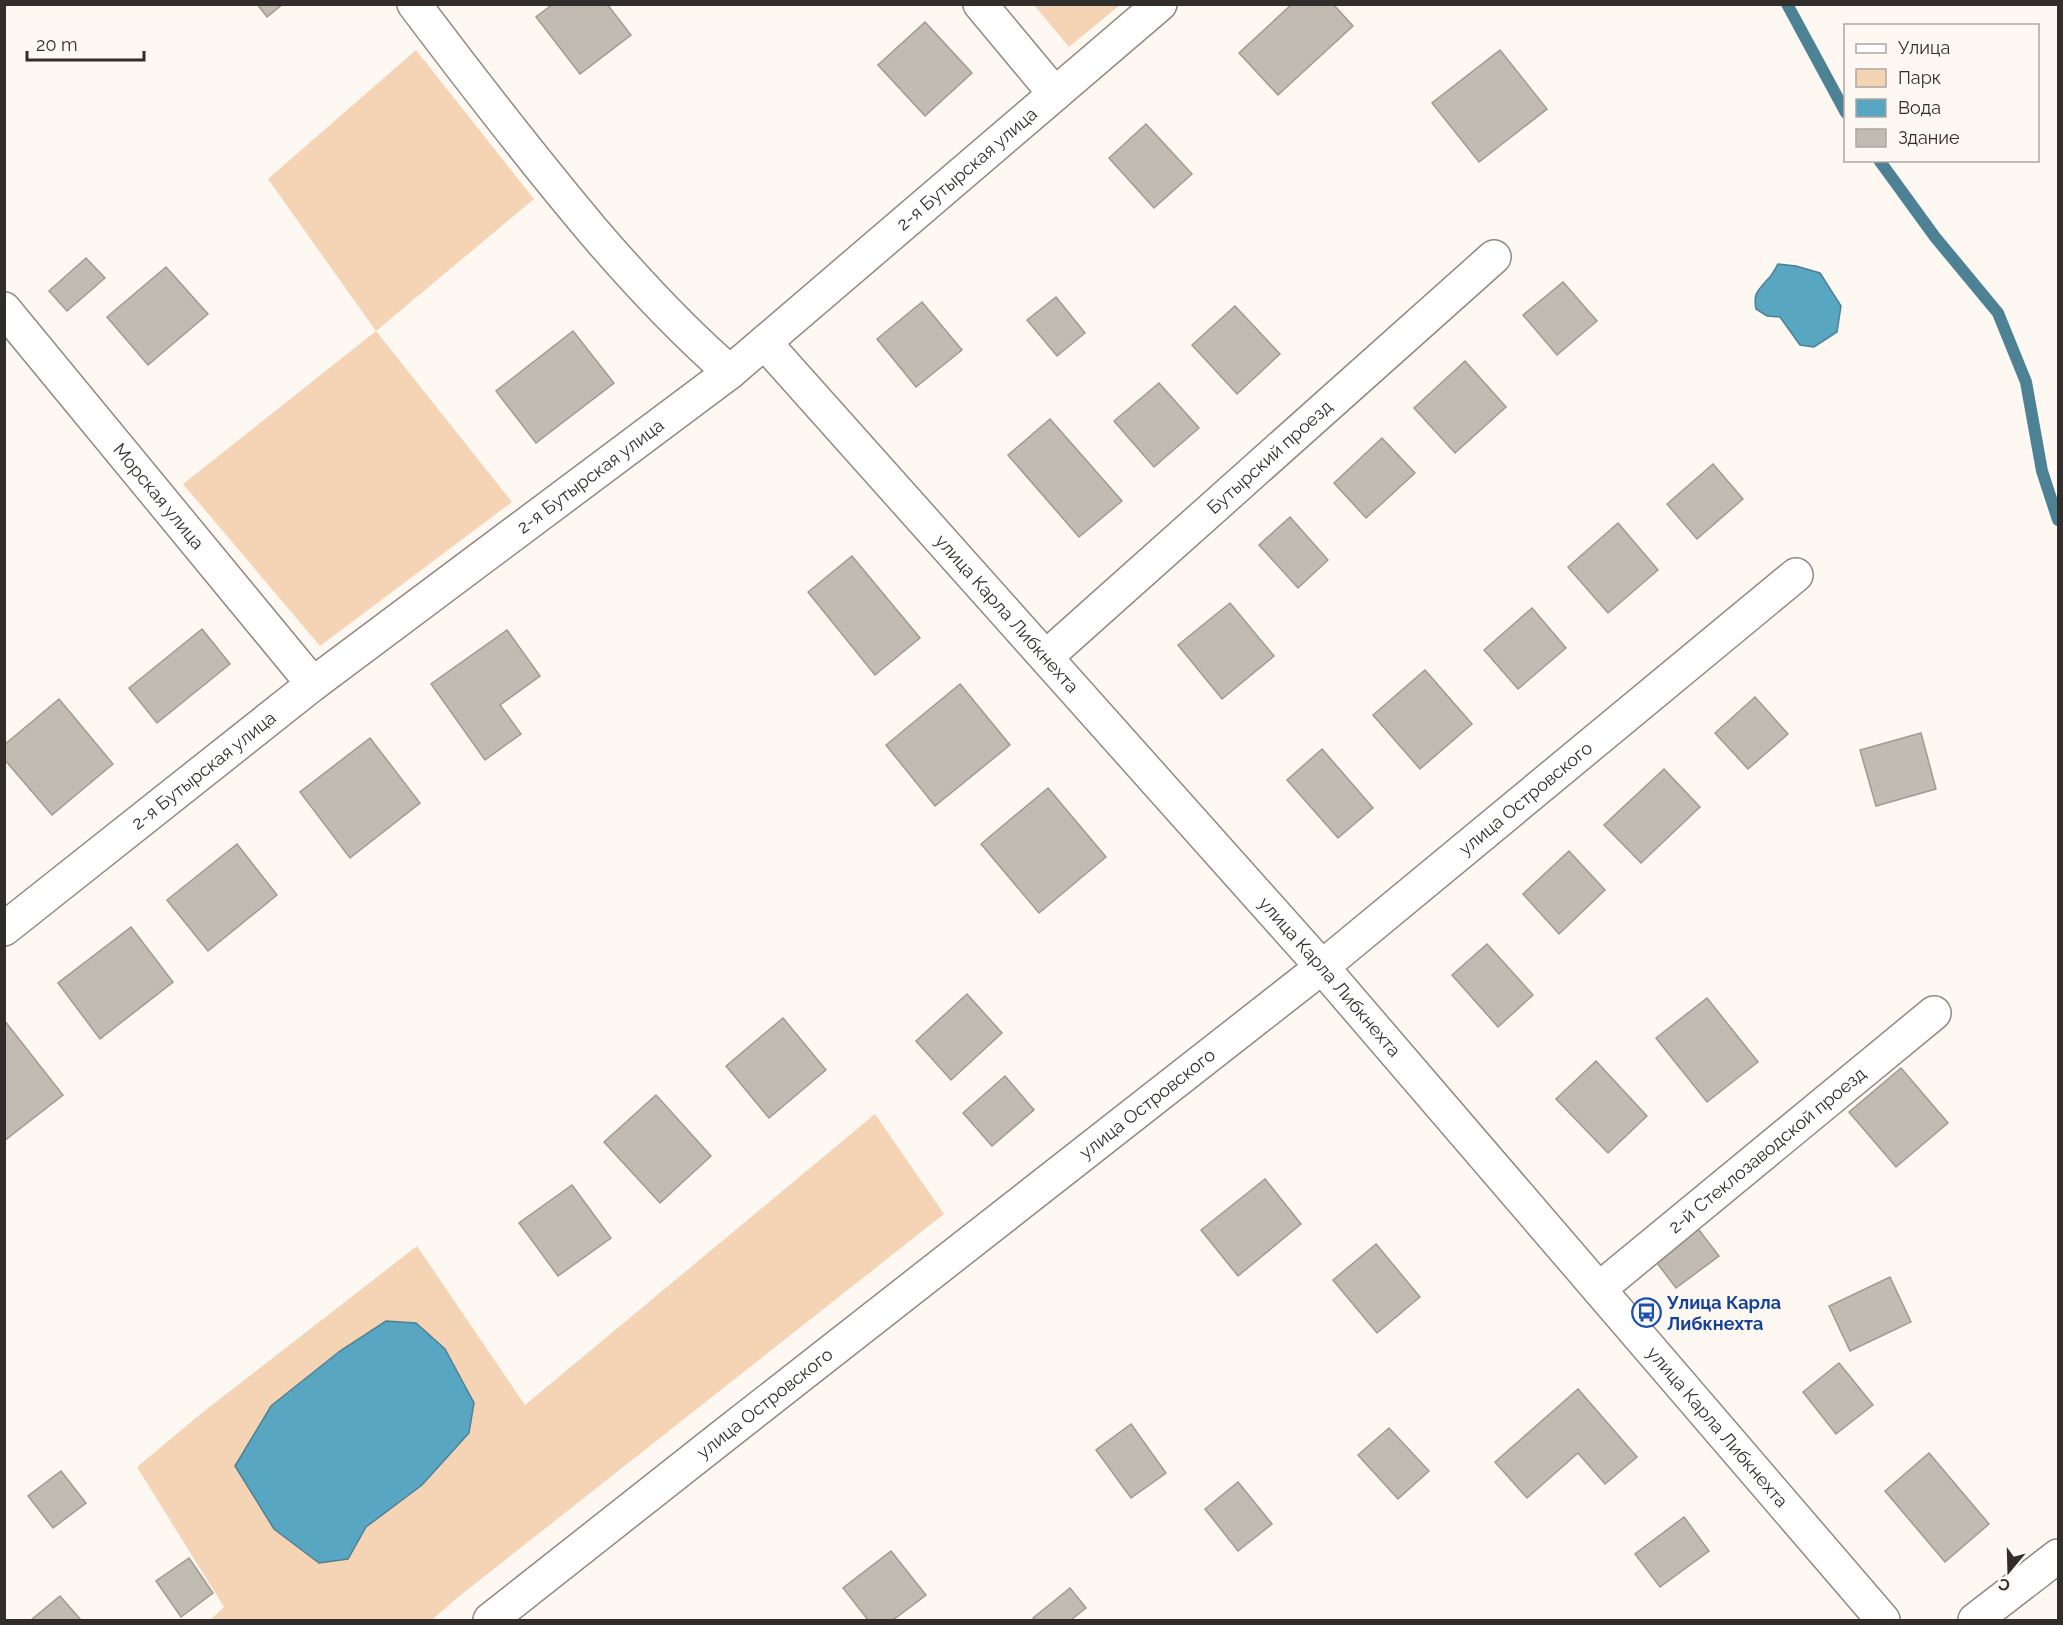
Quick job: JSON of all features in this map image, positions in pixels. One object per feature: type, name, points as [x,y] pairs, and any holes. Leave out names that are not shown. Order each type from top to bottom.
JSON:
[{"type":"street","points":[[414,4],[508,128],[627,270],[694,341],[730,372]]},
{"type":"street","points":[[980,4],[1055,94]]},
{"type":"street","name":"2-я Бутырская улица","points":[[4,929],[313,684],[730,372],[1160,4]]},
{"type":"street","name":"Бутырский проезд","points":[[1046,657],[1494,257]]},
{"type":"street","name":"Морская улица","points":[[4,309],[313,684]]},
{"type":"street","name":"улица Карла Либкнехта","points":[[765,343],[1322,967],[1883,1620]]},
{"type":"street","name":"улица Островского","points":[[490,1620],[1322,967],[1796,574]]},
{"type":"street","name":"2-й Стеклозаводской проезд","points":[[1599,1289],[1934,1013]]},
{"type":"street","points":[[1975,1620],[2058,1556]]},
{"type":"green space","points":[[1034,5],[1120,5],[1069,47]]},
{"type":"green space","points":[[416,50],[534,199],[376,331],[268,179]]},
{"type":"green space","points":[[376,331],[512,502],[320,646],[183,484]]},
{"type":"green space","points":[[875,1114],[944,1214],[432,1620],[210,1620],[224,1607],[137,1467],[203,1412],[417,1246],[525,1405]],"holes":[[[386,1321],[469,1433],[422,1485],[366,1527],[348,1559],[271,1406],[340,1351]]]},
{"type":"water","points":[[1778,264],[1796,266],[1820,273],[1841,306],[1837,332],[1814,347],[1800,345],[1780,317],[1767,316],[1756,309],[1757,293]]},
{"type":"water","points":[[386,1321],[416,1323],[445,1349],[474,1403],[469,1433],[422,1485],[366,1527],[348,1559],[319,1563],[274,1529],[235,1466],[271,1406],[340,1351]]},
{"type":"building","points":[[257,4],[283,4],[267,17]]},
{"type":"building","points":[[553,4],[607,4],[631,35],[580,74],[536,17]]},
{"type":"building","points":[[1292,4],[1333,4],[1353,26],[1278,95],[1239,53]]},
{"type":"building","points":[[925,22],[972,73],[925,116],[878,65]]},
{"type":"building","points":[[1500,50],[1547,109],[1479,162],[1432,103]]},
{"type":"building","points":[[1146,124],[1192,174],[1154,208],[1109,158]]},
{"type":"building","points":[[86,258],[105,278],[67,311],[49,291]]},
{"type":"building","points":[[166,267],[208,314],[148,365],[107,317]]},
{"type":"building","points":[[1563,282],[1597,321],[1557,355],[1523,315]]},
{"type":"building","points":[[1056,297],[1085,333],[1057,356],[1027,320]]},
{"type":"building","points":[[922,302],[962,350],[916,387],[877,339]]},
{"type":"building","points":[[1235,306],[1280,354],[1237,394],[1192,345]]},
{"type":"building","points":[[573,331],[614,383],[536,443],[496,391]]},
{"type":"building","points":[[1465,361],[1506,407],[1455,453],[1414,408]]},
{"type":"building","points":[[1159,383],[1199,428],[1154,467],[1114,421]]},
{"type":"building","points":[[1050,419],[1122,501],[1079,537],[1008,455]]},
{"type":"building","points":[[1382,438],[1415,473],[1366,518],[1334,483]]},
{"type":"building","points":[[1713,464],[1743,499],[1697,539],[1667,504]]},
{"type":"building","points":[[1290,517],[1328,560],[1298,588],[1259,545]]},
{"type":"building","points":[[1618,523],[1658,570],[1608,613],[1568,567]]},
{"type":"building","points":[[852,556],[920,638],[875,675],[808,592]]},
{"type":"building","points":[[1230,603],[1274,656],[1222,699],[1178,645]]},
{"type":"building","points":[[1532,608],[1566,648],[1518,689],[1484,650]]},
{"type":"building","points":[[202,629],[230,664],[157,723],[129,688]]},
{"type":"building","points":[[507,630],[540,676],[500,705],[521,734],[485,760],[431,684]]},
{"type":"building","points":[[1425,670],[1472,724],[1420,769],[1373,715]]},
{"type":"building","points":[[960,684],[1010,745],[935,806],[886,745]]},
{"type":"building","points":[[1755,697],[1788,734],[1748,769],[1715,733]]},
{"type":"building","points":[[59,699],[113,764],[52,815],[4,759],[4,745]]},
{"type":"building","points":[[1921,733],[1936,789],[1876,806],[1860,750]]},
{"type":"building","points":[[370,738],[420,803],[350,858],[300,792]]},
{"type":"building","points":[[1322,749],[1373,808],[1338,838],[1287,780]]},
{"type":"building","points":[[1664,769],[1700,807],[1641,863],[1604,825]]},
{"type":"building","points":[[1048,788],[1106,857],[1039,913],[981,844]]},
{"type":"building","points":[[237,844],[277,895],[208,951],[167,900]]},
{"type":"building","points":[[1569,851],[1605,890],[1559,934],[1523,894]]},
{"type":"building","points":[[131,927],[173,982],[100,1039],[58,983]]},
{"type":"building","points":[[1487,944],[1533,995],[1498,1027],[1452,975]]},
{"type":"building","points":[[967,994],[1002,1033],[951,1080],[916,1041]]},
{"type":"building","points":[[1707,998],[1758,1062],[1707,1102],[1656,1038]]},
{"type":"building","points":[[783,1018],[826,1070],[769,1118],[726,1066]]},
{"type":"building","points":[[4,1020],[63,1095],[4,1141]]},
{"type":"building","points":[[1596,1061],[1647,1116],[1608,1153],[1556,1099]]},
{"type":"building","points":[[1901,1068],[1948,1123],[1896,1167],[1849,1112]]},
{"type":"building","points":[[1005,1076],[1034,1110],[992,1146],[963,1113]]},
{"type":"building","points":[[656,1095],[711,1156],[660,1203],[604,1142]]},
{"type":"building","points":[[1265,1179],[1301,1224],[1238,1276],[1201,1230]]},
{"type":"building","points":[[572,1185],[611,1238],[558,1276],[519,1223]]},
{"type":"building","points":[[1696,1226],[1719,1256],[1676,1288],[1654,1259]]},
{"type":"building","points":[[1376,1244],[1420,1297],[1377,1333],[1333,1280]]},
{"type":"building","points":[[1890,1277],[1911,1322],[1850,1351],[1829,1306]]},
{"type":"building","points":[[1839,1363],[1873,1405],[1836,1434],[1803,1392]]},
{"type":"building","points":[[1578,1389],[1637,1457],[1605,1484],[1578,1453],[1527,1498],[1495,1462]]},
{"type":"building","points":[[1131,1424],[1166,1473],[1131,1498],[1096,1450]]},
{"type":"building","points":[[1389,1428],[1429,1471],[1398,1499],[1358,1455]]},
{"type":"building","points":[[1929,1453],[1989,1524],[1945,1562],[1885,1491]]},
{"type":"building","points":[[61,1471],[86,1503],[53,1528],[28,1496]]},
{"type":"building","points":[[1238,1482],[1272,1524],[1238,1551],[1205,1509]]},
{"type":"building","points":[[1684,1517],[1709,1551],[1660,1587],[1635,1554]]},
{"type":"building","points":[[891,1551],[926,1595],[893,1620],[868,1620],[843,1588]]},
{"type":"building","points":[[189,1558],[213,1593],[181,1617],[156,1581]]},
{"type":"building","points":[[1070,1588],[1086,1608],[1071,1620],[1035,1620],[1033,1618]]},
{"type":"building","points":[[60,1596],[81,1620],[31,1620]]},
{"type":"waterway","points":[[1787,4],[1844,109]]},
{"type":"waterway","points":[[1880,162],[1935,237],[1998,313],[2026,382],[2042,471],[2058,520]]},
{"type":"place","name":"Улица Карла Либкнехта","points":[[1646,1313]]}]
